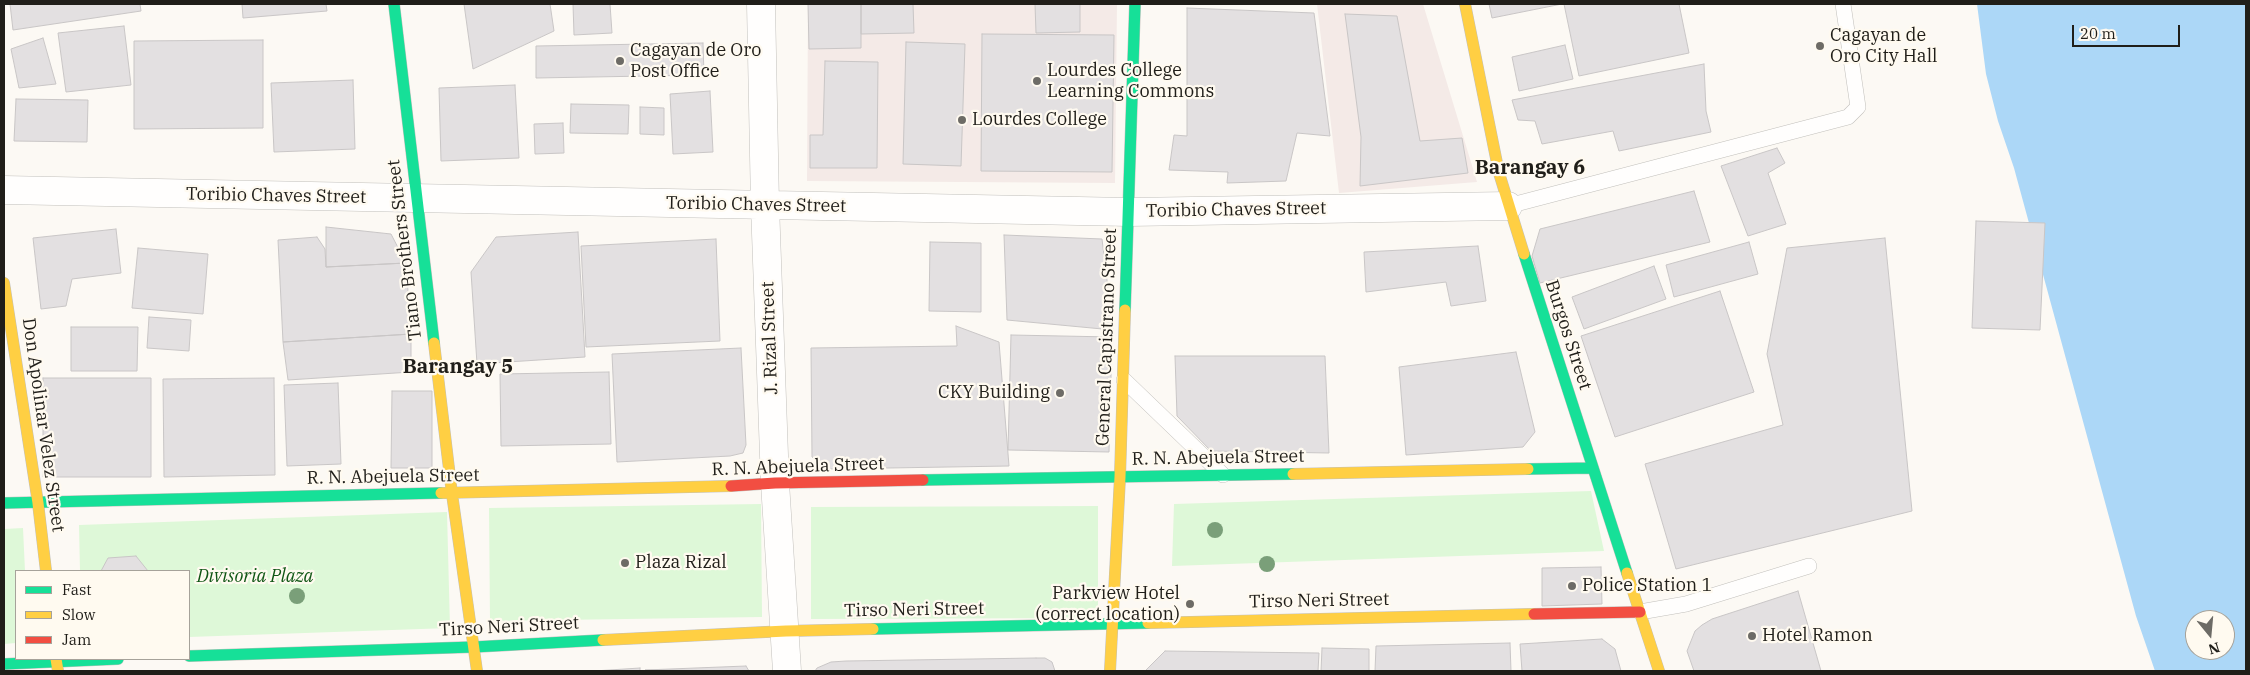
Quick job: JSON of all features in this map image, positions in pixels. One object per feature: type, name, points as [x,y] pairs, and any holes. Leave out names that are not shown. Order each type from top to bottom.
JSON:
[{"type":"street","name":"Tiano Brothers Street","points":[[394,4],[452,494],[477,671]]},
{"type":"street","name":"J. Rizal Street","points":[[761,4],[765,205],[775,483],[786,630],[787,671]]},
{"type":"street","name":"General Capistrano Street","points":[[1110,671],[1124,380],[1135,4]]},
{"type":"street","name":"Burgos Street","points":[[1465,4],[1499,173],[1508,206],[1659,671]]},
{"type":"street","name":"Toribio Chaves Street","points":[[4,190],[1129,212],[1508,206]]},
{"type":"street","name":"Don Apolinar Velez Street","points":[[4,283],[38,503],[46,570]]},
{"type":"street","name":"R. N. Abejuela Street","points":[[4,503],[452,494],[736,486],[775,483],[1593,468]]},
{"type":"street","name":"Tirso Neri Street","points":[[190,656],[474,647],[786,630],[1640,612]]},
{"type":"street","points":[[4,664],[57,664],[106,660]]},
{"type":"lane","points":[[1508,206],[1848,116],[1858,107],[1843,4]]},
{"type":"lane","points":[[1124,380],[1223,475]]},
{"type":"lane","points":[[1640,612],[1686,604],[1809,566]]},
{"type":"shaded area","name":"Lourdes College","points":[[808,4],[1117,4],[1115,183],[807,181]]},
{"type":"shaded area","points":[[1317,4],[1423,4],[1477,182],[1339,193]]},
{"type":"green space","points":[[1591,491],[1604,551],[1172,566],[1174,504]]},
{"type":"green space","name":"Plaza Rizal","points":[[761,504],[762,617],[490,621],[489,508]]},
{"type":"green space","points":[[1098,506],[1098,618],[811,619],[811,507]]},
{"type":"green space","name":"Divisoria Plaza","points":[[447,512],[450,628],[190,637],[190,570],[80,570],[79,525]]},
{"type":"green space","points":[[23,528],[25,570],[15,570],[15,643],[4,644],[4,529]]},
{"type":"water","points":[[1977,4],[2246,4],[2246,671],[2155,671],[2136,616],[2014,168],[1998,121],[1986,74]]},
{"type":"building","points":[[10,4],[140,4],[141,11],[13,30]]},
{"type":"building","points":[[242,4],[326,4],[327,11],[243,18]]},
{"type":"building","points":[[464,4],[550,4],[554,31],[473,69]]},
{"type":"building","points":[[573,4],[610,4],[612,33],[574,35]]},
{"type":"building","points":[[808,4],[861,4],[861,48],[809,49]]},
{"type":"building","points":[[861,4],[913,4],[914,33],[861,34]]},
{"type":"building","points":[[1035,4],[1080,4],[1080,32],[1036,33]]},
{"type":"building","points":[[1489,4],[1562,4],[1492,18]]},
{"type":"building","points":[[1564,4],[1679,4],[1689,53],[1579,76]]},
{"type":"building","points":[[1187,8],[1314,13],[1330,136],[1297,133],[1286,181],[1227,183],[1228,172],[1169,170],[1174,135],[1187,136]]},
{"type":"building","points":[[1345,14],[1397,16],[1420,141],[1462,138],[1468,173],[1360,186],[1361,137]]},
{"type":"building","points":[[124,26],[131,85],[66,92],[58,33]]},
{"type":"building","points":[[982,34],[1114,35],[1112,172],[981,171]]},
{"type":"building","points":[[43,38],[56,84],[19,88],[11,49]]},
{"type":"building","points":[[263,40],[263,128],[134,129],[134,41]]},
{"type":"building","points":[[906,42],[965,44],[961,166],[903,164]]},
{"type":"building","name":"Cagayan de Oro Post Office","points":[[703,43],[704,75],[536,78],[536,46]]},
{"type":"building","points":[[1565,45],[1573,79],[1519,91],[1512,57]]},
{"type":"building","points":[[825,61],[878,62],[877,168],[810,168],[810,135],[823,135]]},
{"type":"building","points":[[1704,64],[1706,111],[1711,132],[1619,151],[1613,131],[1542,144],[1535,121],[1518,120],[1512,100]]},
{"type":"building","points":[[353,80],[355,149],[274,152],[271,83]]},
{"type":"building","points":[[515,85],[519,158],[441,161],[439,88]]},
{"type":"building","points":[[710,91],[713,152],[673,154],[670,94]]},
{"type":"building","points":[[16,99],[88,100],[87,142],[14,141]]},
{"type":"building","points":[[571,104],[629,105],[628,134],[570,133]]},
{"type":"building","points":[[640,107],[664,108],[664,135],[640,134]]},
{"type":"building","points":[[563,123],[564,153],[535,154],[534,124]]},
{"type":"building","points":[[1777,148],[1785,163],[1768,173],[1786,224],[1748,236],[1721,166]]},
{"type":"building","points":[[1694,191],[1710,242],[1540,283],[1532,256],[1540,229]]},
{"type":"building","points":[[1976,221],[2045,223],[2040,330],[1972,328]]},
{"type":"building","points":[[326,227],[391,234],[406,263],[326,267]]},
{"type":"building","points":[[116,229],[121,273],[72,279],[66,306],[41,309],[33,238]]},
{"type":"building","points":[[578,232],[585,357],[477,364],[471,272],[496,237]]},
{"type":"building","points":[[1004,235],[1102,239],[1113,330],[1007,320]]},
{"type":"building","points":[[317,237],[325,249],[326,267],[406,263],[411,334],[283,342],[278,240]]},
{"type":"building","points":[[1885,238],[1912,511],[1676,569],[1645,464],[1783,425],[1767,354],[1787,248]]},
{"type":"building","points":[[716,239],[720,341],[586,347],[581,246]]},
{"type":"building","points":[[930,242],[981,243],[981,312],[929,311]]},
{"type":"building","points":[[1749,242],[1758,274],[1674,297],[1666,265]]},
{"type":"building","points":[[1478,246],[1486,301],[1451,306],[1446,282],[1366,292],[1364,252]]},
{"type":"building","points":[[138,248],[208,254],[203,314],[132,308]]},
{"type":"building","points":[[1654,266],[1666,299],[1584,329],[1572,297]]},
{"type":"building","points":[[1720,291],[1754,392],[1615,437],[1581,336]]},
{"type":"building","points":[[149,317],[191,320],[189,351],[147,348]]},
{"type":"building","points":[[956,326],[999,342],[1009,466],[828,469],[812,457],[811,348],[957,346]]},
{"type":"building","points":[[71,327],[138,327],[137,371],[71,371]]},
{"type":"building","points":[[411,334],[411,372],[288,380],[283,342]]},
{"type":"building","name":"CKY Building","points":[[1011,335],[1112,337],[1109,452],[1008,450]]},
{"type":"building","points":[[741,348],[746,445],[743,453],[730,456],[617,462],[612,354]]},
{"type":"building","points":[[1516,352],[1535,432],[1523,447],[1406,455],[1399,367]]},
{"type":"building","points":[[1175,356],[1325,356],[1329,453],[1211,451],[1177,416]]},
{"type":"building","points":[[609,372],[611,444],[501,446],[500,374]]},
{"type":"building","points":[[43,378],[151,378],[151,477],[43,477]]},
{"type":"building","points":[[274,378],[275,475],[164,477],[163,379]]},
{"type":"building","points":[[338,383],[341,464],[287,466],[284,385]]},
{"type":"building","points":[[392,391],[432,391],[432,468],[391,468]]},
{"type":"building","points":[[136,556],[147,570],[102,570],[108,558]]},
{"type":"building","name":"Police Station 1","points":[[1601,567],[1602,604],[1542,606],[1542,568]]},
{"type":"building","name":"Hotel Ramon","points":[[1798,591],[1821,671],[1694,671],[1687,651],[1695,631],[1702,625],[1712,619]]},
{"type":"building","points":[[1602,639],[1615,649],[1621,671],[1522,671],[1520,644]]},
{"type":"building","points":[[1510,643],[1511,671],[1375,671],[1376,646]]},
{"type":"building","points":[[1322,648],[1369,649],[1369,671],[1321,671]]},
{"type":"building","points":[[1165,651],[1319,653],[1318,671],[1145,671]]},
{"type":"building","points":[[1045,658],[1052,662],[1055,671],[815,671],[817,668],[831,662],[846,661]]},
{"type":"building","points":[[746,666],[749,671],[645,670]]},
{"type":"building","points":[[640,668],[640,671],[594,671]]},
{"type":"traffic: fast","points":[[394,4],[434,343]]},
{"type":"traffic: fast","points":[[1125,310],[1135,4]]},
{"type":"traffic: fast","points":[[1524,254],[1627,573]]},
{"type":"traffic: fast","points":[[1528,469],[1593,468]]},
{"type":"traffic: fast","points":[[923,480],[1293,474]]},
{"type":"traffic: fast","points":[[4,503],[441,493]]},
{"type":"traffic: fast","points":[[873,629],[1148,623]]},
{"type":"traffic: fast","points":[[190,656],[474,647],[603,640]]},
{"type":"traffic: fast","points":[[4,664],[95,660]]},
{"type":"traffic: slow","points":[[1465,4],[1499,173],[1524,254]]},
{"type":"traffic: slow","points":[[4,283],[38,503],[46,570]]},
{"type":"traffic: slow","points":[[1110,671],[1120,477],[1125,310]]},
{"type":"traffic: slow","points":[[434,343],[452,494],[477,671]]},
{"type":"traffic: slow","points":[[1293,474],[1528,469]]},
{"type":"traffic: slow","points":[[441,493],[731,486]]},
{"type":"traffic: slow","points":[[1627,573],[1659,671]]},
{"type":"traffic: slow","points":[[1148,623],[1534,614]]},
{"type":"traffic: slow","points":[[603,640],[786,631],[873,629]]},
{"type":"traffic: slow","points":[[56,660],[58,671]]},
{"type":"traffic: jam","points":[[731,486],[775,483],[923,480]]},
{"type":"traffic: jam","points":[[1534,614],[1640,612]]},
{"type":"place","name":"Cagayan de Oro City Hall","points":[[1820,46]]},
{"type":"place","name":"Cagayan de Oro Post Office","points":[[620,61]]},
{"type":"place","name":"Lourdes College Learning Commons","points":[[1037,81]]},
{"type":"place","name":"Lourdes College","points":[[962,120]]},
{"type":"place","name":"CKY Building","points":[[1060,393]]},
{"type":"place","name":"Plaza Rizal","points":[[625,563]]},
{"type":"place","name":"Police Station 1","points":[[1572,586]]},
{"type":"place","name":"Parkview Hotel (correct location)","points":[[1190,604]]},
{"type":"place","name":"Hotel Ramon","points":[[1752,636]]},
{"type":"district","name":"Barangay 6","points":[[1530,168]]},
{"type":"district","name":"Barangay 5","points":[[458,367]]}]
